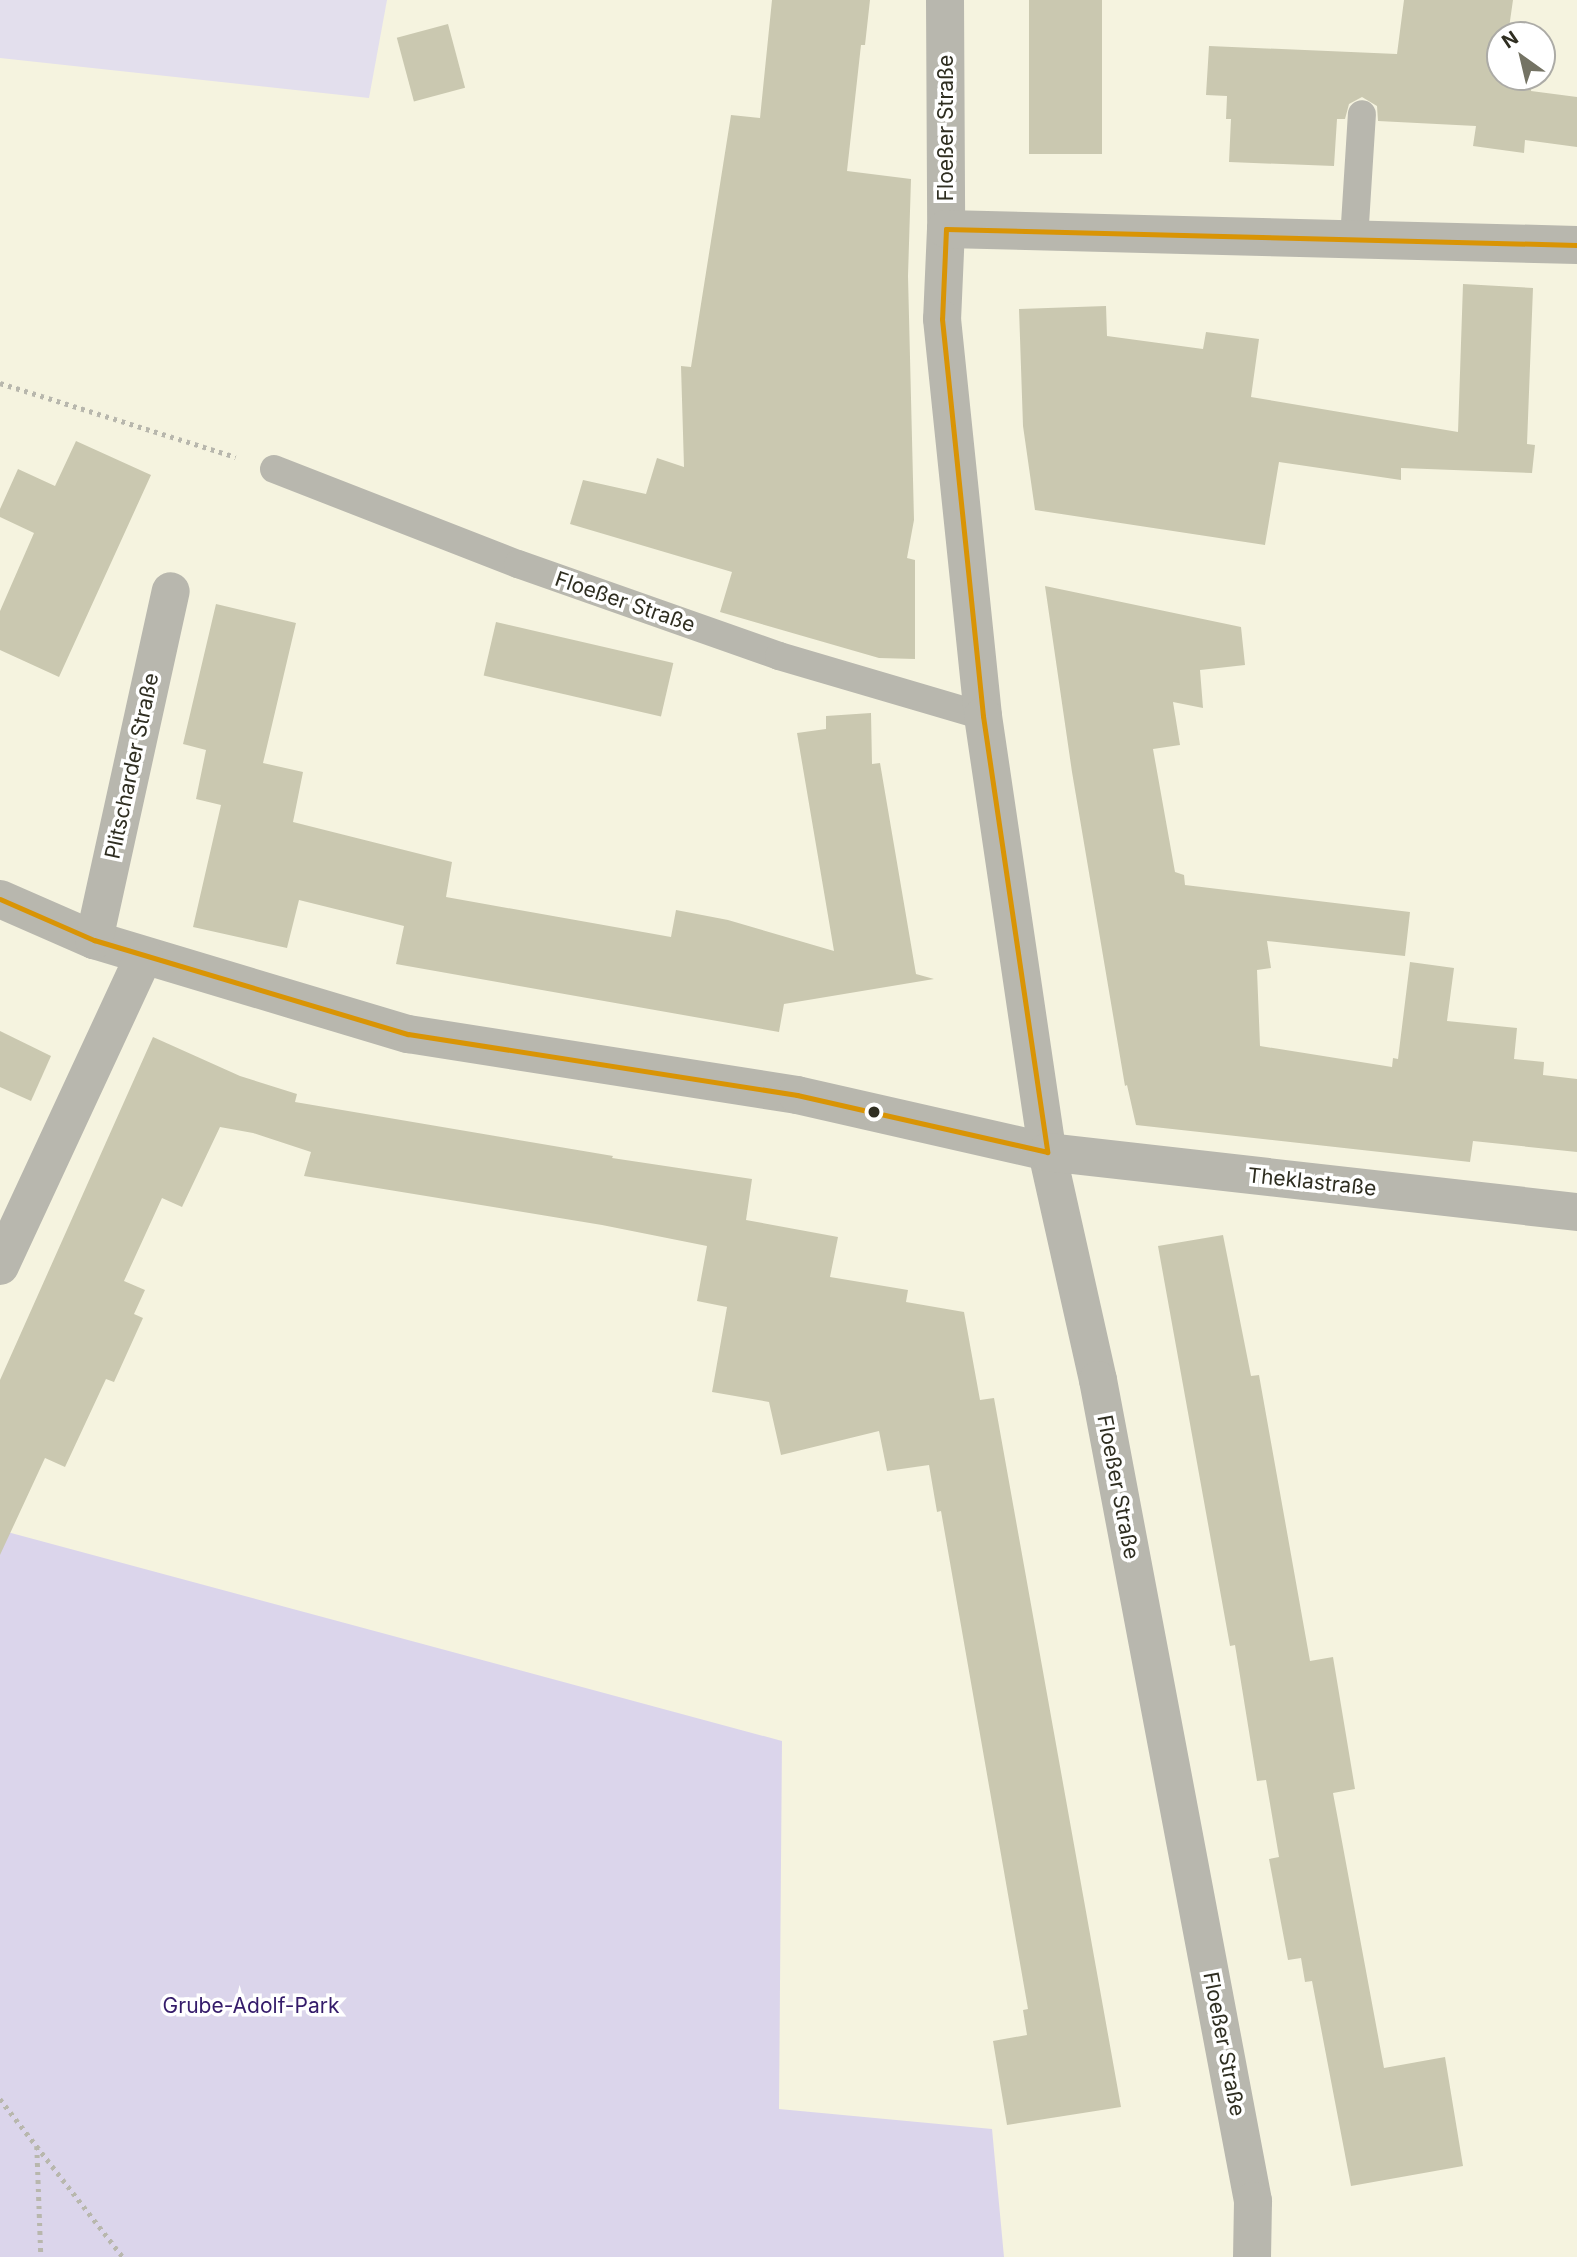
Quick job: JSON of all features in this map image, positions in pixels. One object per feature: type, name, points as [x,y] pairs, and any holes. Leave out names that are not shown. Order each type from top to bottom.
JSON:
[{"type":"street","name":"Floeßer Straße","points":[[945,0],[946,229],[942,319],[983,716],[1047,1152],[1098,1380],[1236,2109],[1253,2201],[1252,2257]]},
{"type":"street","points":[[946,229],[1577,245]]},
{"type":"street","name":"Plitscharder Straße","points":[[94,940],[171,591]]},
{"type":"street","points":[[0,899],[94,940],[408,1034],[797,1095],[1047,1152]]},
{"type":"street","points":[[0,1266],[144,956]]},
{"type":"street","name":"Theklastraße","points":[[1047,1152],[1577,1212]]},
{"type":"lane","points":[[1354,240],[1363,114]]},
{"type":"lane","name":"Floeßer Straße","points":[[274,468],[518,564],[752,647],[875,687],[983,716]]},
{"type":"path","points":[[0,383],[274,468]]},
{"type":"path","points":[[0,2099],[123,2257]]},
{"type":"path","points":[[37,2146],[41,2257]]},
{"type":"shaded area","points":[[0,0],[387,0],[369,98],[0,58]]},
{"type":"green space","name":"Grube-Adolf-Park","points":[[0,1530],[782,1741],[779,2109],[992,2129],[1004,2257],[0,2257]]},
{"type":"building","points":[[772,0],[870,0],[865,45],[861,45],[847,171],[911,179],[908,276],[914,520],[907,558],[915,560],[915,659],[879,658],[720,612],[732,572],[570,524],[583,480],[646,494],[657,458],[684,467],[681,366],[691,367],[731,115],[760,118]]},
{"type":"building","points":[[1029,0],[1102,0],[1102,154],[1029,154]]},
{"type":"building","points":[[1404,0],[1513,0],[1510,21],[1486,21],[1486,91],[1531,91],[1577,97],[1577,147],[1525,140],[1524,153],[1473,146],[1476,126],[1378,121],[1377,106],[1362,97],[1349,104],[1345,119],[1337,119],[1334,166],[1229,162],[1231,119],[1226,119],[1227,96],[1206,95],[1209,46],[1397,54]]},
{"type":"building","points":[[448,24],[465,88],[414,101],[397,38]]},
{"type":"building","points":[[1463,284],[1533,288],[1527,444],[1535,445],[1532,473],[1401,468],[1401,480],[1279,462],[1265,545],[1035,510],[1023,426],[1019,309],[1106,306],[1107,336],[1203,349],[1206,332],[1259,339],[1251,397],[1458,432]]},
{"type":"building","points":[[76,441],[151,475],[59,677],[0,650],[0,611],[34,533],[0,517],[0,509],[18,469],[55,486]]},
{"type":"building","points":[[1045,586],[1241,627],[1245,665],[1200,670],[1203,708],[1173,702],[1180,745],[1153,749],[1175,872],[1184,875],[1185,885],[1410,912],[1405,956],[1267,941],[1271,968],[1257,970],[1260,1046],[1392,1067],[1393,1058],[1398,1059],[1410,962],[1454,968],[1447,1021],[1517,1028],[1514,1059],[1544,1062],[1543,1075],[1577,1079],[1577,1152],[1473,1141],[1470,1162],[1136,1125],[1127,1085],[1125,1086],[1072,772]]},
{"type":"building","points":[[216,604],[296,623],[263,763],[303,772],[293,822],[452,862],[446,897],[671,937],[676,910],[728,920],[834,951],[797,733],[826,729],[826,716],[871,713],[872,764],[880,763],[916,974],[934,979],[784,1004],[779,1032],[396,964],[404,926],[299,900],[287,948],[193,927],[221,805],[196,799],[206,750],[183,744]]},
{"type":"building","points":[[496,622],[673,663],[661,717],[484,676]]},
{"type":"building","points":[[0,1031],[51,1056],[31,1101],[0,1087]]},
{"type":"building","points":[[153,1037],[240,1076],[297,1094],[295,1102],[613,1156],[612,1158],[752,1179],[746,1220],[838,1237],[830,1277],[908,1290],[906,1302],[964,1312],[980,1400],[994,1398],[1121,2107],[1007,2125],[993,2041],[1027,2035],[1023,2010],[1028,2009],[941,1511],[937,1512],[929,1465],[887,1471],[879,1431],[781,1455],[769,1402],[712,1392],[727,1307],[697,1301],[707,1246],[602,1225],[304,1176],[311,1152],[253,1133],[220,1127],[182,1207],[162,1198],[124,1281],[145,1290],[134,1314],[143,1318],[114,1382],[106,1379],[65,1467],[45,1458],[0,1555],[0,1380]]},
{"type":"building","points":[[1223,1235],[1251,1376],[1259,1375],[1310,1661],[1333,1657],[1355,1789],[1333,1793],[1384,2068],[1445,2057],[1463,2166],[1351,2186],[1312,1981],[1305,1982],[1301,1958],[1288,1960],[1269,1859],[1279,1857],[1266,1780],[1257,1781],[1235,1645],[1230,1646],[1158,1246]]},
{"type":"transit line","points":[[946,229],[942,319],[983,716],[1047,1152]]},
{"type":"transit line","points":[[946,229],[1577,245]]},
{"type":"transit line","points":[[0,899],[94,940],[408,1034],[797,1095],[1047,1152]]}]
